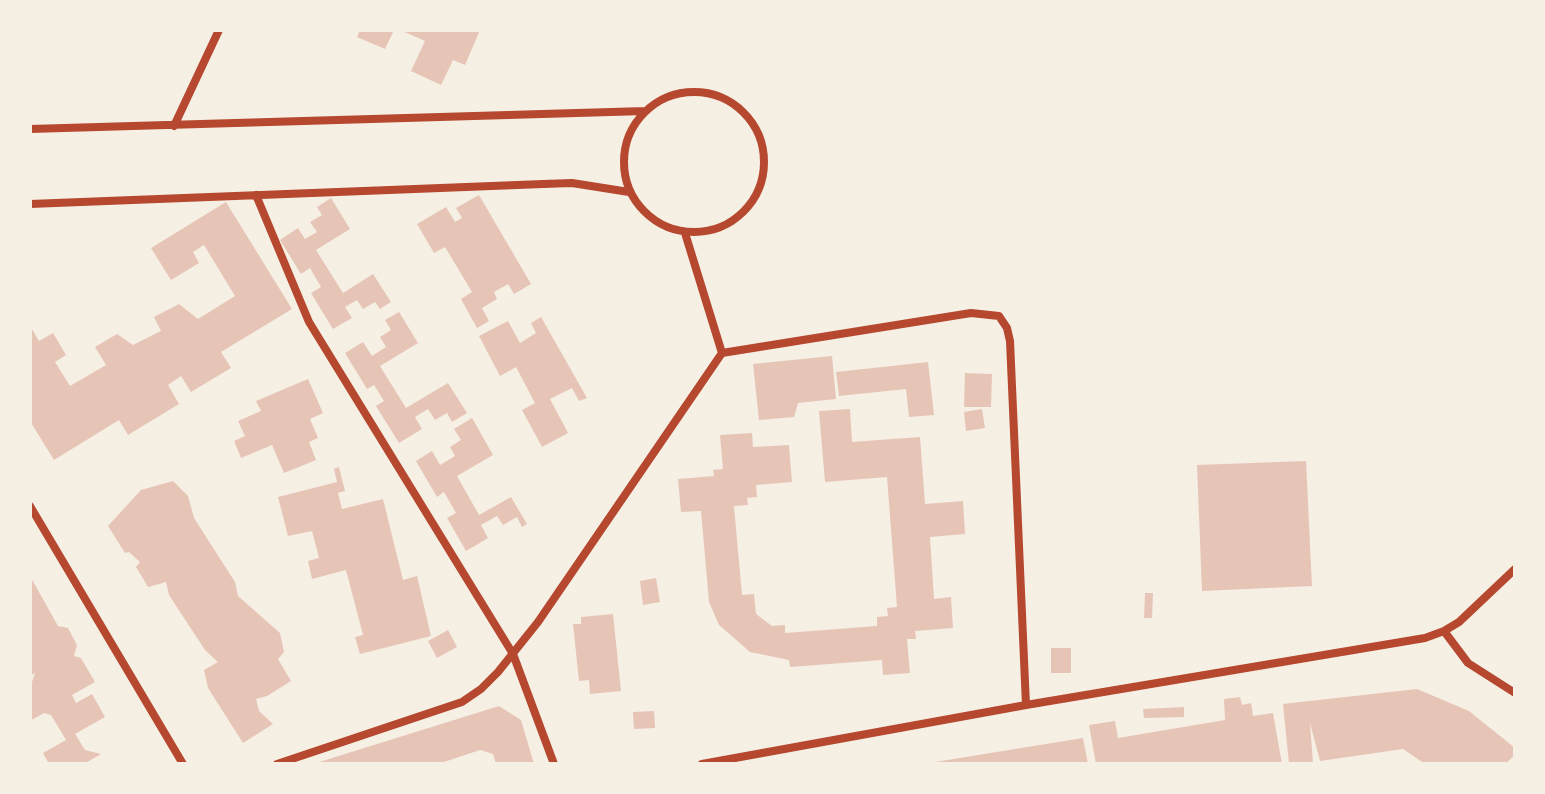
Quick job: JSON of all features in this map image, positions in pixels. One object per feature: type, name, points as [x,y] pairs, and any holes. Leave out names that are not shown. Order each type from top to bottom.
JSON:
[{"type":"street","points":[[174,126],[219,30]]},
{"type":"street","points":[[692,92],[717,96],[739,108],[756,128],[764,152],[763,178],[752,201],[735,220],[711,231],[685,233],[662,226],[643,211],[629,192],[623,163],[628,135],[645,111],[666,97],[692,92]]},
{"type":"street","points":[[30,129],[645,111]]},
{"type":"street","points":[[30,204],[572,183],[629,192]]},
{"type":"street","points":[[256,195],[309,322],[513,654],[554,764]]},
{"type":"street","points":[[685,233],[722,353]]},
{"type":"street","points":[[277,764],[462,702],[489,681],[538,622],[722,353],[971,313],[992,314],[1004,322],[1010,341],[1026,705]]},
{"type":"street","points":[[30,506],[183,764]]},
{"type":"street","points":[[702,764],[1026,705],[1425,638],[1444,631],[1473,610],[1515,569]]},
{"type":"street","points":[[1444,631],[1458,654],[1468,663],[1515,693]]},
{"type":"building","points":[[360,30],[394,30],[385,49],[357,37]]},
{"type":"building","points":[[400,30],[480,30],[465,65],[453,60],[441,85],[411,71],[425,41]]},
{"type":"building","points":[[479,195],[531,284],[514,294],[508,284],[494,292],[497,299],[482,308],[489,321],[477,328],[461,299],[472,292],[445,247],[434,253],[417,224],[446,207],[455,222],[462,218],[456,208]]},
{"type":"building","points":[[331,198],[350,229],[316,250],[343,293],[373,274],[391,302],[380,309],[375,302],[363,309],[357,300],[345,307],[352,318],[333,329],[311,293],[321,287],[310,268],[301,274],[280,240],[298,228],[305,239],[317,232],[310,222],[322,215],[317,207]]},
{"type":"building","points":[[226,202],[292,309],[221,352],[231,368],[191,392],[181,376],[168,385],[179,404],[128,435],[119,420],[54,460],[30,421],[30,326],[39,341],[53,333],[66,355],[55,362],[70,386],[106,365],[95,347],[117,334],[133,345],[161,331],[154,317],[179,304],[198,319],[235,296],[204,245],[193,252],[199,263],[171,280],[151,248]]},
{"type":"building","points":[[399,312],[418,343],[380,366],[406,408],[448,383],[467,413],[452,422],[447,413],[435,420],[428,409],[415,417],[422,429],[399,443],[376,406],[384,401],[374,385],[367,389],[345,353],[363,342],[372,356],[386,347],[380,337],[391,330],[385,320]]},
{"type":"building","points":[[541,317],[587,398],[579,401],[572,388],[550,399],[568,433],[542,447],[522,410],[535,403],[516,367],[500,376],[479,336],[508,321],[520,343],[536,333],[531,323]]},
{"type":"building","points":[[832,356],[836,399],[798,403],[794,417],[759,420],[753,364]]},
{"type":"building","points":[[928,362],[934,415],[909,417],[906,389],[839,396],[836,372]]},
{"type":"building","points":[[965,373],[992,374],[991,407],[964,407]]},
{"type":"building","points":[[308,379],[323,413],[310,419],[318,438],[309,442],[316,460],[284,473],[272,445],[241,458],[234,441],[245,436],[238,421],[261,411],[256,401]]},
{"type":"building","points":[[850,409],[852,442],[920,437],[925,504],[963,501],[965,534],[930,537],[934,599],[951,597],[953,628],[915,631],[916,639],[907,639],[910,673],[883,675],[882,660],[790,667],[789,660],[750,652],[719,625],[709,602],[701,511],[681,512],[678,479],[714,476],[713,470],[723,469],[720,435],[752,433],[753,447],[789,445],[792,482],[756,485],[757,497],[747,498],[748,505],[734,506],[742,595],[754,594],[756,614],[772,626],[785,625],[785,633],[877,626],[877,617],[888,616],[887,608],[897,607],[887,477],[825,482],[819,411]]},
{"type":"building","points":[[982,409],[985,428],[966,431],[964,412]]},
{"type":"building","points":[[472,418],[493,455],[457,476],[479,515],[511,497],[527,524],[522,527],[517,517],[503,525],[497,516],[481,525],[488,538],[466,551],[447,518],[456,513],[444,492],[437,497],[416,461],[432,451],[440,465],[455,456],[450,447],[461,440],[454,429]]},
{"type":"building","points":[[1306,461],[1312,586],[1202,591],[1197,465]]},
{"type":"building","points":[[339,467],[345,491],[338,493],[342,509],[383,499],[403,580],[417,576],[431,636],[360,654],[355,637],[363,635],[346,570],[312,579],[308,561],[319,558],[312,531],[288,536],[278,497],[337,482],[334,469]]},
{"type":"building","points":[[173,481],[188,496],[194,518],[235,582],[238,596],[280,633],[284,652],[278,659],[291,681],[256,699],[259,711],[273,724],[243,743],[208,688],[204,670],[218,662],[205,650],[169,595],[166,582],[148,587],[136,567],[140,562],[129,552],[125,553],[108,526],[141,490]]},
{"type":"building","points":[[30,576],[58,626],[68,628],[77,645],[74,656],[81,658],[95,682],[72,695],[76,703],[92,694],[105,717],[75,734],[85,750],[101,754],[84,764],[49,764],[43,753],[66,740],[51,715],[44,713],[30,721],[30,688],[35,673],[30,676]]},
{"type":"building","points":[[656,578],[660,602],[643,605],[640,581]]},
{"type":"building","points":[[1145,593],[1153,593],[1152,618],[1144,618]]},
{"type":"building","points":[[613,614],[621,691],[590,694],[589,680],[579,681],[573,624],[581,624],[581,617]]},
{"type":"building","points":[[448,630],[457,647],[437,658],[428,641]]},
{"type":"building","points":[[1051,648],[1071,648],[1071,673],[1051,673]]},
{"type":"building","points":[[1417,689],[1469,711],[1515,748],[1515,755],[1505,764],[1425,764],[1403,749],[1320,761],[1310,723],[1313,763],[1289,764],[1283,704]]},
{"type":"building","points":[[1240,697],[1242,705],[1251,703],[1253,716],[1273,713],[1282,764],[1096,764],[1089,725],[1115,721],[1118,738],[1225,720],[1224,699]]},
{"type":"building","points":[[499,706],[521,720],[534,764],[496,764],[493,754],[480,750],[438,764],[313,764]]},
{"type":"building","points":[[1184,707],[1184,717],[1144,718],[1143,709]]},
{"type":"building","points":[[654,711],[655,728],[634,729],[633,712]]},
{"type":"building","points":[[1083,738],[1088,764],[935,764],[935,762]]}]
